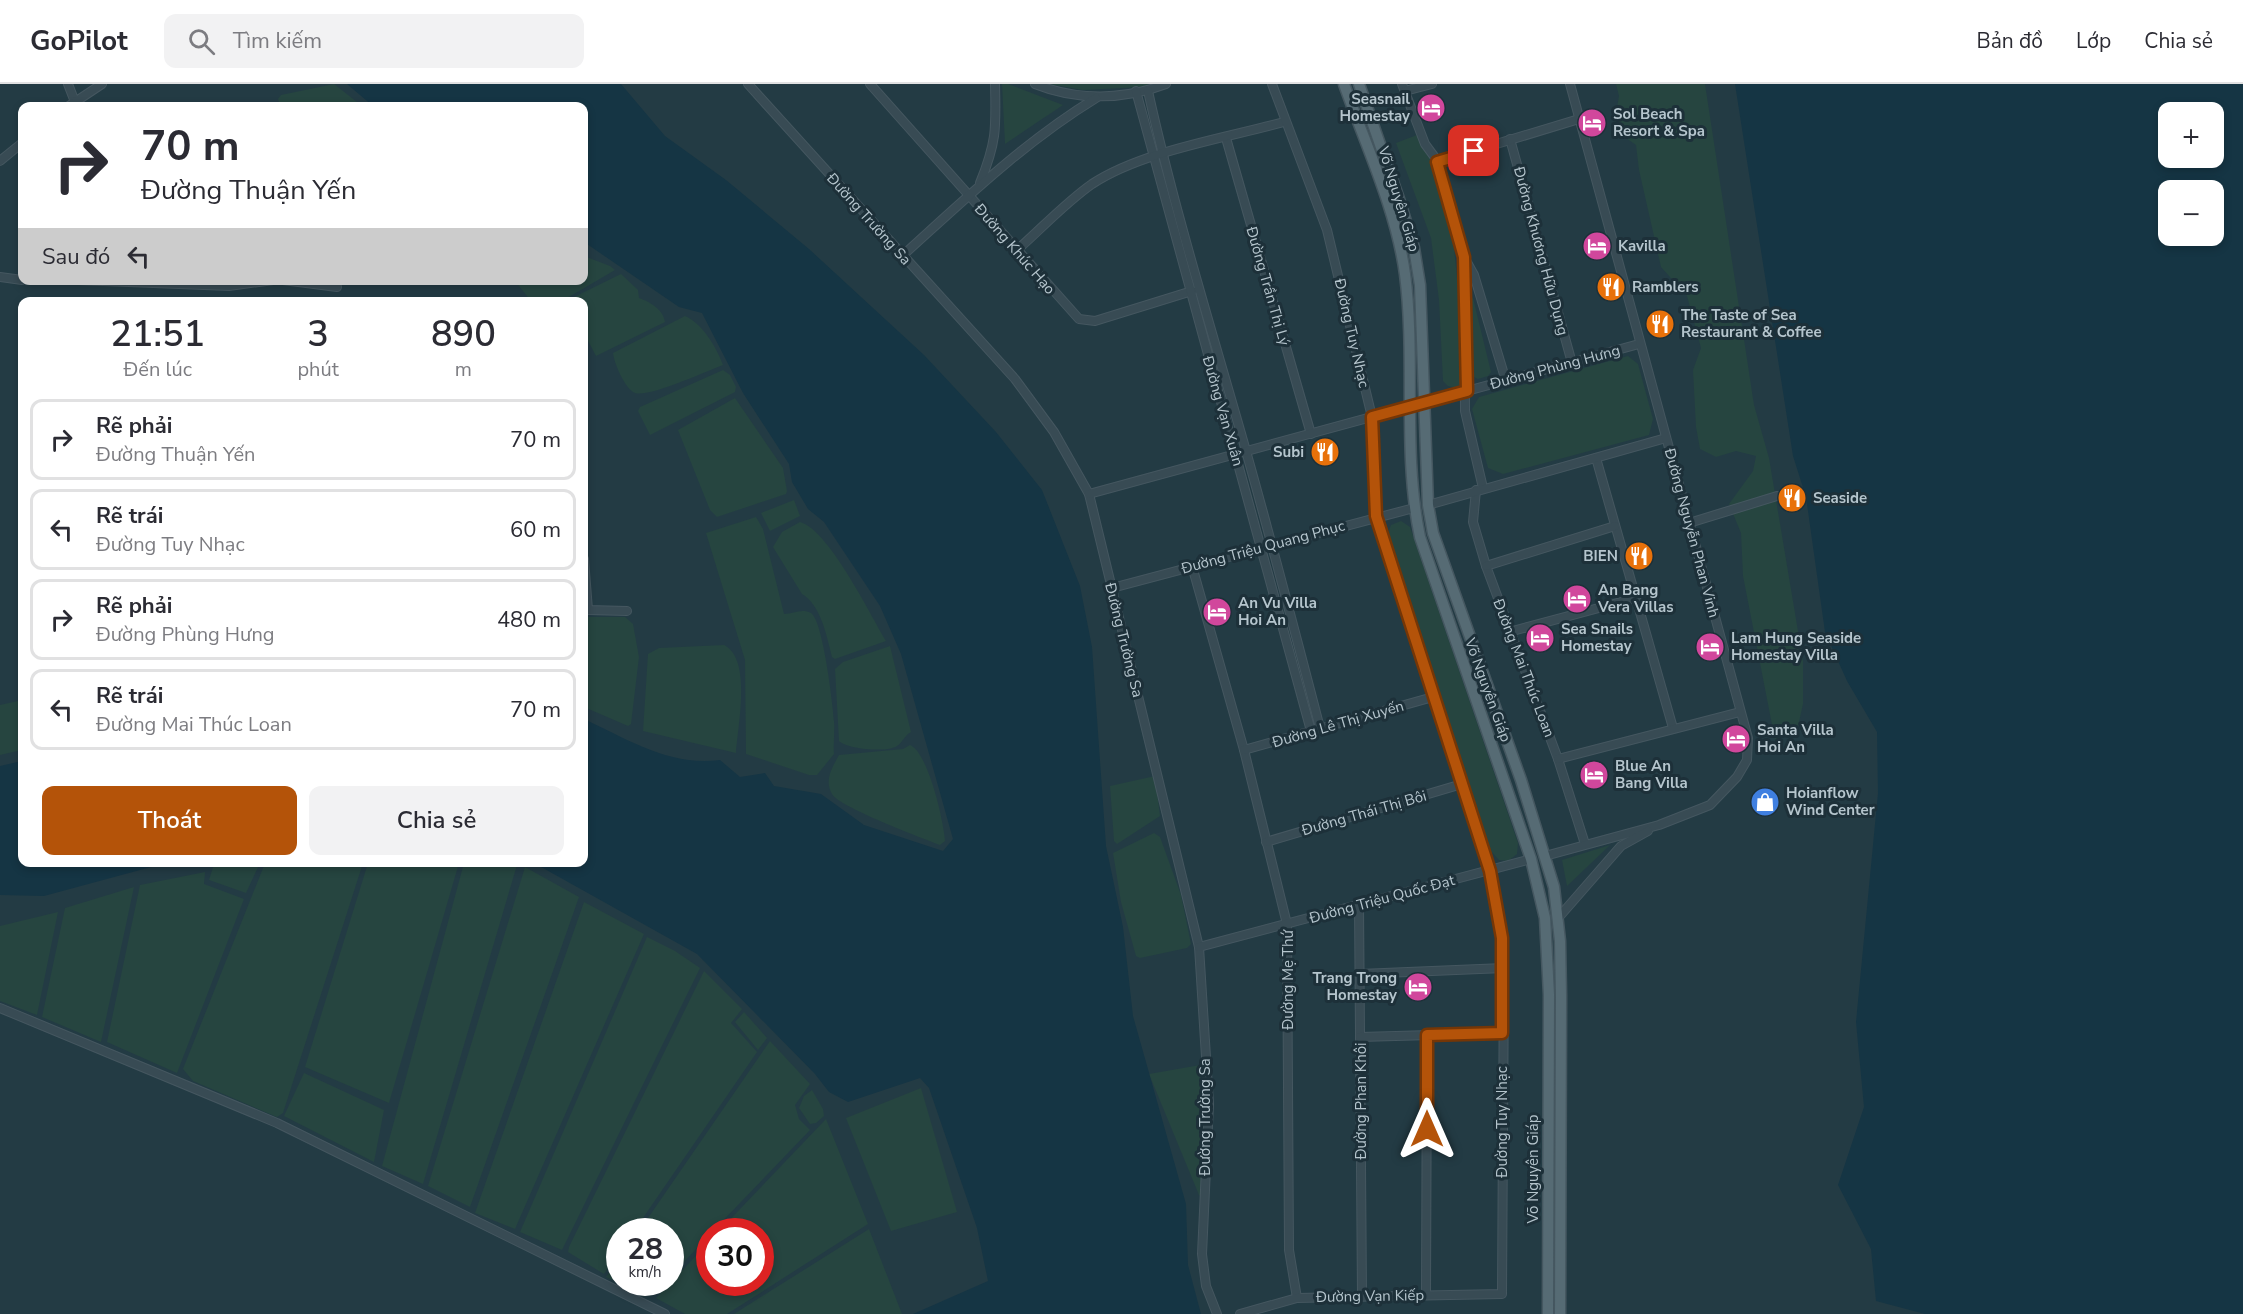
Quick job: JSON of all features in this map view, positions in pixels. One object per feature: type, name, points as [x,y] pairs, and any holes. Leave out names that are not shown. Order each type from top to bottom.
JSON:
[{"type":"main road","name":"Võ Nguyên Giáp","points":[[1344,84],[1400,245],[1409,333],[1414,508],[1429,569],[1531,859],[1541,898],[1547,941],[1548,1314]]},
{"type":"main road","name":"Võ Nguyên Giáp","points":[[1359,84],[1414,248],[1420,285],[1428,505],[1445,568],[1554,887],[1562,996],[1560,1314]]},
{"type":"main road","points":[[1414,508],[1428,505]]},
{"type":"main road","points":[[1531,859],[1545,856]]},
{"type":"street","points":[[68,84],[72,102]]},
{"type":"street","points":[[75,102],[102,84]]},
{"type":"street","name":"Đường Trường Sa","points":[[748,84],[1015,379],[1054,432],[1089,494],[1198,947],[1209,1104],[1202,1254],[1206,1286],[1217,1314]]},
{"type":"street","name":"Đường Khúc Hạo","points":[[870,84],[1016,251],[1079,319],[1095,321],[1198,290]]},
{"type":"street","points":[[979,186],[994,149],[997,128],[995,84]]},
{"type":"street","points":[[1035,84],[1096,98],[1149,91],[1166,84]]},
{"type":"street","name":"Đường Tuy Nhạc","points":[[1272,84],[1284,122],[1328,230],[1372,417],[1376,516],[1490,871],[1504,968],[1502,1294]]},
{"type":"street","points":[[1404,88],[1432,84]]},
{"type":"street","name":"Đường Nguyễn Phan Vinh","points":[[1545,856],[1659,825],[1710,805],[1737,777],[1747,760],[1748,738],[1570,84]]},
{"type":"street","name":"Đường Mai Thúc Loan","points":[[1404,88],[1425,144],[1437,162],[1464,257],[1474,275],[1506,381]]},
{"type":"street","name":"Đường Vạn Xuân","points":[[1149,91],[1162,154],[1198,290],[1246,451],[1320,728]]},
{"type":"street","name":"Đường Vạn Xuân","points":[[1136,92],[1311,731]]},
{"type":"street","points":[[902,256],[979,186],[1057,122],[1096,98]]},
{"type":"street","points":[[1437,162],[1579,118]]},
{"type":"street","points":[[1016,251],[1093,184],[1116,171],[1162,154],[1284,122]]},
{"type":"street","name":"Đường Trần Thị Lý","points":[[1226,138],[1311,434]]},
{"type":"street","name":"Đường Khương Hữu Dụng","points":[[1510,139],[1572,363]]},
{"type":"street","points":[[0,161],[18,146]]},
{"type":"street","name":"Đường Mai Thúc Loan","points":[[1464,257],[1466,418],[1480,489],[1473,522],[1509,632],[1558,759],[1585,844]]},
{"type":"street","points":[[0,277],[18,279]]},
{"type":"street","points":[[204,285],[236,285]]},
{"type":"street","points":[[322,285],[337,287]]},
{"type":"street","name":"Đường Phùng Hưng","points":[[1089,494],[1640,344]]},
{"type":"street","points":[[1428,505],[1666,438]]},
{"type":"street","points":[[1596,458],[1672,728]]},
{"type":"street","points":[[1689,523],[1777,496]]},
{"type":"street","name":"Đường Triệu Quang Phục","points":[[1112,588],[1272,547],[1376,516],[1414,508]]},
{"type":"street","points":[[1486,566],[1615,526]]},
{"type":"street","name":"Đường Mẹ Thứ","points":[[1192,566],[1244,750],[1287,924],[1289,1250],[1297,1298]]},
{"type":"street","points":[[1509,632],[1636,598]]},
{"type":"street","points":[[588,610],[627,611]]},
{"type":"street","name":"Đường Lê Thị Xuyến","points":[[1244,750],[1433,697]]},
{"type":"street","points":[[1558,759],[1740,712]]},
{"type":"street","name":"Đường Thái Thị Bôi","points":[[1266,842],[1462,784]]},
{"type":"street","points":[[1558,917],[1621,846],[1659,825]]},
{"type":"street","name":"Đường Triệu Quốc Đạt","points":[[1198,947],[1531,859]]},
{"type":"street","name":"Đường Phan Khôi","points":[[1359,905],[1362,1296]]},
{"type":"street","points":[[1360,974],[1504,968]]},
{"type":"street","points":[[0,1008],[276,1123],[665,1314]]},
{"type":"street","points":[[1360,1037],[1502,1033]]},
{"type":"street","points":[[1426,1295],[1427,1035]]},
{"type":"street","name":"Đường Vạn Kiếp","points":[[1240,1314],[1297,1298],[1502,1294]]},
{"type":"green space","points":[[334,84],[357,102],[279,102],[281,95]]},
{"type":"green space","points":[[1002,84],[1008,84],[1063,105],[1005,144]]},
{"type":"green space","points":[[1049,84],[1149,84],[1143,87],[1083,90]]},
{"type":"green space","points":[[1616,84],[1705,84],[1754,405],[1769,458],[1803,661],[1803,704],[1797,731],[1775,740],[1743,576],[1741,533],[1729,504],[1753,471],[1756,456],[1736,451],[1716,457],[1700,449],[1696,427],[1693,370],[1701,348],[1687,296],[1661,267],[1639,170],[1636,145],[1613,129],[1619,96]]},
{"type":"green space","points":[[1422,133],[1452,228],[1459,297],[1462,381],[1457,388],[1448,386],[1443,381],[1439,300],[1431,238],[1396,143]]},
{"type":"green space","points":[[588,258],[615,270],[569,297],[528,297],[518,285],[588,285]]},
{"type":"green space","points":[[621,274],[638,290],[639,298],[659,310],[665,322],[596,356],[588,341],[588,297],[574,297]]},
{"type":"green space","points":[[1473,298],[1491,372],[1488,376],[1478,379],[1474,377],[1471,369],[1471,299]]},
{"type":"green space","points":[[685,316],[697,324],[708,337],[723,365],[652,392],[635,393],[631,391],[615,363],[613,353]]},
{"type":"green space","points":[[1628,356],[1638,364],[1653,419],[1649,435],[1503,474],[1488,468],[1472,409],[1479,397]]},
{"type":"green space","points":[[723,370],[730,375],[736,387],[735,392],[650,435],[638,411],[640,407]]},
{"type":"green space","points":[[735,398],[783,468],[787,491],[786,494],[717,517],[710,510],[678,430]]},
{"type":"green space","points":[[794,500],[800,516],[770,531],[761,513]]},
{"type":"green space","points":[[756,517],[763,529],[784,614],[801,611],[811,613],[820,631],[833,712],[834,754],[817,775],[809,775],[746,754],[745,660],[706,533]]},
{"type":"green space","points":[[1401,521],[1410,527],[1518,843],[1517,854],[1508,861],[1499,860],[1490,850],[1388,533],[1391,525]]},
{"type":"green space","points":[[800,522],[811,528],[835,556],[848,574],[886,641],[835,659],[832,657],[819,613],[809,599],[802,594],[773,547],[782,532]]},
{"type":"green space","points":[[588,617],[625,617],[633,624],[639,657],[631,724],[628,726],[588,709]]},
{"type":"green space","points":[[724,645],[733,653],[741,678],[736,753],[643,731],[648,654],[659,648]]},
{"type":"green space","points":[[890,646],[911,732],[892,748],[867,749],[843,744],[839,741],[835,669],[843,662]]},
{"type":"green space","points":[[18,701],[18,751],[0,755],[0,705]]},
{"type":"green space","points":[[910,745],[917,750],[923,760],[934,788],[945,841],[940,845],[849,806],[838,800],[830,789],[830,774],[839,755],[903,749]]},
{"type":"green space","points":[[1155,776],[1160,816],[1117,844],[1114,841],[1110,786]]},
{"type":"green space","points":[[1154,833],[1160,837],[1181,895],[1191,944],[1187,948],[1140,958],[1136,956],[1121,902],[1113,853]]},
{"type":"green space","points":[[1610,845],[1567,886],[1562,860]]},
{"type":"green space","points":[[213,867],[258,867],[246,893],[209,880]]},
{"type":"green space","points":[[263,867],[362,867],[283,1113],[277,1117],[193,1081],[183,1069]]},
{"type":"green space","points":[[367,867],[458,867],[389,1103],[305,1067]]},
{"type":"green space","points":[[463,867],[516,867],[423,1184],[382,1166]]},
{"type":"green space","points":[[525,867],[579,897],[470,1207],[428,1186]]},
{"type":"green space","points":[[205,872],[204,884],[244,899],[177,1073],[107,1042],[140,885]]},
{"type":"green space","points":[[134,887],[101,1042],[42,1017],[65,908]]},
{"type":"green space","points":[[584,902],[644,934],[515,1229],[475,1213]]},
{"type":"green space","points":[[58,912],[37,1015],[0,1001],[0,926]]},
{"type":"green space","points":[[647,937],[675,951],[700,968],[562,1250],[520,1232]]},
{"type":"green space","points":[[704,971],[742,1009],[731,1023],[757,1052],[643,1218],[606,1218],[606,1271],[604,1274],[568,1252]]},
{"type":"green space","points":[[744,1012],[767,1038],[758,1050],[735,1022]]},
{"type":"green space","points":[[770,1041],[810,1084],[795,1105],[799,1119],[810,1130],[725,1218],[696,1218],[696,1249],[684,1262],[684,1218],[648,1218]]},
{"type":"green space","points":[[1206,1064],[1205,1200],[1199,1195],[1149,1074]]},
{"type":"green space","points":[[304,1073],[384,1110],[374,1162],[284,1116]]},
{"type":"green space","points":[[921,1088],[957,1212],[891,1231],[846,1118]]},
{"type":"green space","points":[[812,1090],[823,1109],[824,1116],[816,1123],[810,1124],[799,1108],[804,1096]]},
{"type":"green space","points":[[826,1119],[868,1224],[774,1284],[774,1218],[731,1218]]},
{"type":"green space","points":[[869,1229],[902,1314],[734,1314],[763,1296],[774,1296],[774,1289]]},
{"type":"green space","points":[[696,1256],[696,1296],[755,1296],[727,1314],[685,1314],[656,1298],[658,1296],[684,1296],[684,1268]]},
{"type":"water","points":[[347,84],[621,84],[665,136],[726,180],[809,249],[924,355],[996,432],[1042,490],[1080,586],[1092,647],[1106,846],[1123,927],[1133,1016],[1186,1204],[1188,1265],[1201,1314],[913,1314],[988,1281],[977,1228],[929,1088],[920,1078],[848,1102],[829,1092],[815,1074],[697,954],[541,867],[588,867],[588,721],[650,750],[684,759],[720,760],[740,777],[765,773],[774,786],[821,794],[864,825],[943,851],[953,839],[901,654],[880,606],[824,522],[808,509],[792,482],[789,464],[743,393],[702,313],[679,307],[588,245],[588,102],[368,102]]},
{"type":"water","points":[[1735,84],[2243,84],[2243,1314],[1925,1314],[1876,1301],[1871,1249],[1838,1185],[1864,1107],[1856,1022],[1878,793],[1877,732],[1847,681],[1825,632],[1806,497],[1793,456]]},
{"type":"water","points":[[18,762],[18,867],[151,867],[44,896],[0,895],[0,766]]},
{"type":"place","name":"Seasnail Homestay","points":[[1431,108]]},
{"type":"place","name":"Sol Beach Resort & Spa","points":[[1592,123]]},
{"type":"place","name":"Kavilla","points":[[1597,246]]},
{"type":"place","name":"Ramblers","points":[[1611,287]]},
{"type":"place","name":"The Taste of Sea Restaurant & Coffee","points":[[1660,324]]},
{"type":"place","name":"Subi","points":[[1325,452]]},
{"type":"place","name":"Seaside","points":[[1792,498]]},
{"type":"place","name":"BIEN","points":[[1639,556]]},
{"type":"place","name":"An Bang Vera Villas","points":[[1577,599]]},
{"type":"place","name":"An Vu Villa Hoi An","points":[[1217,612]]},
{"type":"place","name":"Sea Snails Homestay","points":[[1540,638]]},
{"type":"place","name":"Lam Hung Seaside Homestay Villa","points":[[1710,647]]},
{"type":"place","name":"Santa Villa Hoi An","points":[[1736,739]]},
{"type":"place","name":"Blue An Bang Villa","points":[[1594,775]]},
{"type":"place","name":"Hoianflow Wind Center","points":[[1765,802]]},
{"type":"place","name":"Trang Trong Homestay","points":[[1418,987]]},
{"type":"route","points":[[1427,1129],[1427,1035],[1502,1033],[1504,968],[1502,938],[1490,871],[1376,516],[1372,417],[1467,391],[1464,257],[1437,162],[1474,151]]}]
